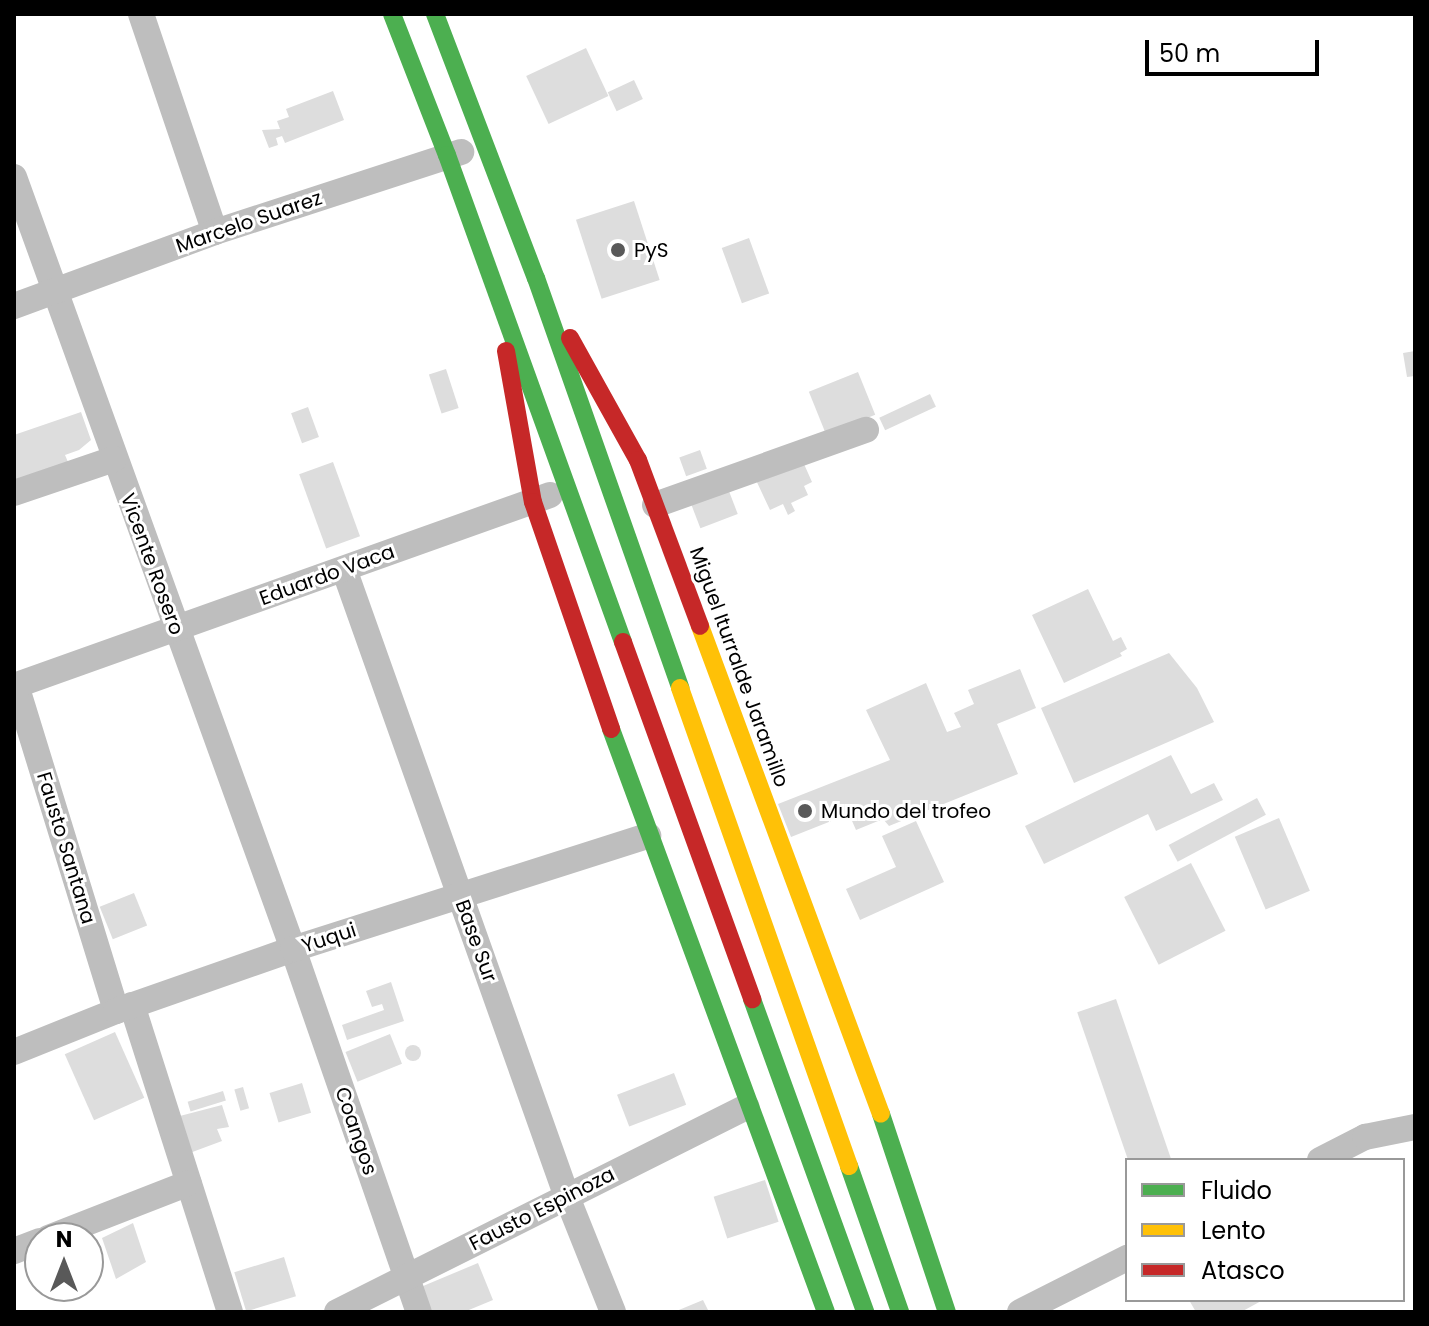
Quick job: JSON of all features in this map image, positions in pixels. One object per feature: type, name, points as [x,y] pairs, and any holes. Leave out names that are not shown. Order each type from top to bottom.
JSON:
[{"type":"main road","points":[[392,14],[569,489],[865,1312]]},
{"type":"main road","name":"Miguel Iturralde Jaramillo","points":[[435,14],[536,278],[603,477],[900,1312]]},
{"type":"main road","name":"Miguel Iturralde Jaramillo","points":[[536,278],[637,457],[871,1084],[947,1312]]},
{"type":"main road","points":[[495,295],[533,502],[648,836],[826,1312]]},
{"type":"street","points":[[141,14],[215,232]]},
{"type":"street","name":"Marcelo Suarez","points":[[14,306],[215,232],[447,155],[486,148]]},
{"type":"street","name":"Vicente Rosero","points":[[14,177],[293,949]]},
{"type":"street","points":[[655,505],[866,430]]},
{"type":"street","name":"Eduardo Vaca","points":[[15,686],[603,477],[637,457]]},
{"type":"street","points":[[14,493],[114,459]]},
{"type":"street","name":"Base Sur","points":[[344,569],[567,1197],[613,1312]]},
{"type":"street","name":"Fausto Santana","points":[[15,686],[124,1008],[189,1183],[230,1312]]},
{"type":"street","name":"Yuqui","points":[[14,1052],[124,1008],[293,949],[648,836]]},
{"type":"street","name":"Coangos","points":[[293,949],[419,1312]]},
{"type":"street","name":"Fausto Espinoza","points":[[337,1312],[747,1107]]},
{"type":"street","points":[[1324,1158],[1365,1137],[1415,1127]]},
{"type":"street","points":[[89,1222],[189,1183]]},
{"type":"street","points":[[1020,1312],[1125,1259]]},
{"type":"building","points":[[586,48],[608,96],[549,124],[526,76]]},
{"type":"building","points":[[634,80],[643,99],[617,111],[608,92]]},
{"type":"building","points":[[333,91],[344,120],[285,143],[282,136],[276,138],[278,145],[269,148],[262,130],[280,129],[277,121],[289,117],[286,109]]},
{"type":"building","name":"PyS","points":[[634,201],[660,280],[602,299],[576,220]]},
{"type":"building","points":[[749,238],[769,293],[742,303],[722,248]]},
{"type":"building","points":[[1415,351],[1415,376],[1407,377],[1403,353]]},
{"type":"building","points":[[446,369],[459,408],[442,414],[429,375]]},
{"type":"building","points":[[858,372],[875,415],[826,435],[809,392]]},
{"type":"building","points":[[930,394],[936,407],[885,430],[879,418]]},
{"type":"building","points":[[308,407],[319,437],[302,443],[291,413]]},
{"type":"building","points":[[81,412],[91,440],[79,450],[65,455],[68,462],[14,481],[14,435]]},
{"type":"building","points":[[700,450],[707,469],[686,476],[679,458]]},
{"type":"building","points":[[333,462],[360,536],[326,549],[299,474]]},
{"type":"building","points":[[804,464],[812,482],[804,486],[808,495],[791,503],[795,511],[788,515],[783,504],[770,510],[755,478]]},
{"type":"building","points":[[727,486],[738,514],[700,528],[690,500]]},
{"type":"building","points":[[1088,589],[1113,641],[1121,637],[1127,649],[1120,653],[1122,656],[1064,683],[1032,615]]},
{"type":"building","points":[[1169,653],[1197,688],[1214,722],[1074,783],[1041,708]]},
{"type":"building","points":[[1020,669],[1036,708],[997,724],[1018,774],[889,826],[883,819],[856,830],[849,814],[791,837],[778,804],[890,760],[866,710],[926,683],[947,732],[961,727],[954,713],[974,704],[968,690]]},
{"type":"building","points":[[1171,755],[1191,794],[1214,783],[1223,800],[1156,831],[1148,814],[1044,864],[1025,826]]},
{"type":"building","points":[[1257,798],[1266,815],[1178,862],[1169,845]]},
{"type":"building","points":[[1279,818],[1310,891],[1266,909],[1235,837]]},
{"type":"building","points":[[916,821],[944,882],[860,920],[846,889],[896,867],[882,836]]},
{"type":"building","points":[[1191,863],[1226,931],[1159,965],[1124,897]]},
{"type":"building","points":[[134,893],[147,925],[113,939],[100,907]]},
{"type":"building","points":[[391,982],[404,1021],[347,1040],[342,1025],[384,1010],[382,1004],[372,1007],[366,991]]},
{"type":"building","points":[[1116,999],[1171,1158],[1127,1158],[1077,1012]]},
{"type":"building","points":[[115,1032],[144,1098],[94,1120],[65,1054]]},
{"type":"building","points":[[390,1034],[402,1064],[357,1082],[345,1052]]},
{"type":"building","points":[[410,1045],[416,1045],[421,1053],[419,1059],[410,1061],[405,1056],[405,1050]]},
{"type":"building","points":[[674,1073],[686,1105],[629,1127],[617,1095]]},
{"type":"building","points":[[302,1083],[311,1113],[279,1123],[269,1093]]},
{"type":"building","points":[[243,1087],[249,1108],[240,1111],[234,1089]]},
{"type":"building","points":[[223,1091],[226,1101],[191,1111],[188,1102]]},
{"type":"building","points":[[222,1105],[229,1127],[217,1129],[222,1141],[187,1154],[176,1117]]},
{"type":"building","points":[[765,1180],[779,1222],[727,1239],[714,1197]]},
{"type":"building","points":[[133,1223],[146,1262],[116,1279],[104,1237]]},
{"type":"building","points":[[284,1257],[296,1296],[246,1311],[234,1272]]},
{"type":"building","points":[[478,1263],[493,1300],[464,1312],[426,1312],[416,1289]]},
{"type":"building","points":[[703,1300],[709,1312],[674,1312]]},
{"type":"building","points":[[1190,1302],[1259,1302],[1241,1312],[1196,1312]]},
{"type":"traffic: fast","points":[[392,14],[447,155],[623,642]]},
{"type":"traffic: fast","points":[[435,14],[536,278],[680,688]]},
{"type":"traffic: fast","points":[[611,729],[826,1312]]},
{"type":"traffic: fast","points":[[752,999],[865,1312]]},
{"type":"traffic: fast","points":[[881,1114],[947,1312]]},
{"type":"traffic: fast","points":[[849,1166],[900,1312]]},
{"type":"traffic: slow","points":[[700,626],[881,1114]]},
{"type":"traffic: slow","points":[[680,688],[849,1166]]},
{"type":"traffic: jam","points":[[570,338],[638,460],[700,626]]},
{"type":"traffic: jam","points":[[506,351],[533,502],[611,729]]},
{"type":"traffic: jam","points":[[623,642],[752,999]]},
{"type":"place","name":"PyS","points":[[618,250]]},
{"type":"place","name":"Mundo del trofeo","points":[[805,811]]}]
